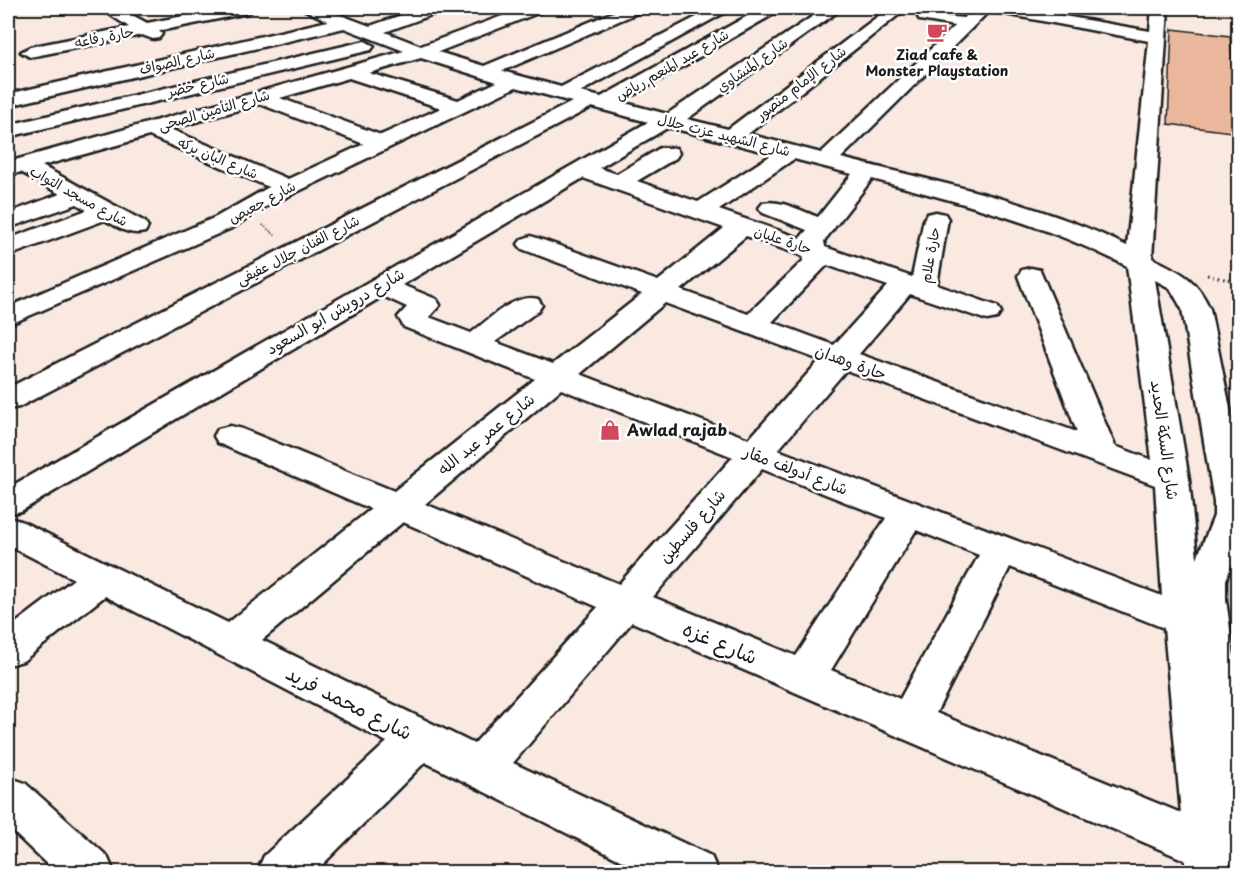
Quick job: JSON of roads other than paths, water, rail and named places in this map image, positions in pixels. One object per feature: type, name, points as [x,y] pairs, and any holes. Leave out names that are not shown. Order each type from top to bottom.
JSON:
[{"type":"street","name":"حارة رفاعه","points":[[79,83],[24,53],[144,20],[248,8]]},
{"type":"street","points":[[369,32],[436,8]]},
{"type":"street","name":"شارع التأمين الصحى","points":[[15,166],[421,52],[537,8]]},
{"type":"street","points":[[484,72],[636,8]]},
{"type":"street","points":[[561,94],[725,8]]},
{"type":"street","name":"شارع عبد المنعم رياض","points":[[595,103],[773,8]]},
{"type":"street","name":"شارع المنشاوي","points":[[667,121],[835,8]]},
{"type":"street","name":"شارع الإمام منصور","points":[[731,137],[899,8]]},
{"type":"street","points":[[825,160],[983,8]]},
{"type":"street","points":[[994,8],[1153,18]]},
{"type":"street","points":[[284,19],[312,9]]},
{"type":"street","name":"شارع الشهيد عزت جلال","points":[[312,9],[421,52],[514,81],[940,188],[1018,212],[1098,241],[1179,282],[1189,293],[1198,291],[1232,502],[1230,522],[1211,564],[1206,600],[1220,853]]},
{"type":"street","name":"شارع الصواف","points":[[8,99],[343,21],[368,11]]},
{"type":"street","points":[[110,15],[144,20],[193,57]]},
{"type":"street","name":"شارع خضر","points":[[8,131],[389,40],[453,15]]},
{"type":"street","points":[[619,15],[650,20]]},
{"type":"street","points":[[926,17],[967,23]]},
{"type":"street","name":"شارع السكة الحديد","points":[[1153,18],[1139,260],[1172,479],[1183,620],[1220,853]]},
{"type":"street","points":[[448,61],[551,20]]},
{"type":"street","points":[[584,30],[614,36]]},
{"type":"street","points":[[545,46],[573,54]]},
{"type":"street","points":[[348,72],[459,107]]},
{"type":"street","name":"شارع جعيص","points":[[8,316],[225,222],[244,209],[514,81]]},
{"type":"street","points":[[260,97],[382,143]]},
{"type":"street","name":"شارع الفنان جلال عفيفى","points":[[8,400],[295,252],[595,103]]},
{"type":"street","name":"شارع درويش ابو السعود","points":[[8,503],[379,285],[667,121]]},
{"type":"street","name":"شارع البان بركه","points":[[149,128],[288,188]]},
{"type":"street","points":[[701,212],[790,152]]},
{"type":"street","points":[[620,183],[668,153]]},
{"type":"street","name":"شارع مسجد التواب","points":[[15,166],[53,182],[136,227]]},
{"type":"street","name":"حارة عليان","points":[[580,169],[987,312]]},
{"type":"street","points":[[752,326],[817,261],[811,242],[867,171]]},
{"type":"street","points":[[30,189],[53,182]]},
{"type":"street","points":[[8,221],[78,196]]},
{"type":"street","points":[[771,208],[823,227]]},
{"type":"street","points":[[8,248],[106,211]]},
{"type":"street","name":"حارة علام","points":[[914,286],[936,219]]},
{"type":"street","name":"شارع عمر عبد الله","points":[[231,643],[659,291],[742,226]]},
{"type":"street","name":"حارة وهدان","points":[[531,244],[1172,479]]},
{"type":"street","points":[[1031,276],[1101,453]]},
{"type":"street","name":"شارع أدولف مقار","points":[[379,285],[426,305],[412,317],[414,321],[1183,620]]},
{"type":"street","name":"شارع فلسطين","points":[[480,769],[839,358],[914,286]]},
{"type":"street","points":[[473,345],[528,306]]},
{"type":"street","name":"شارع غزه","points":[[230,436],[1220,853]]},
{"type":"street","points":[[804,678],[908,513]]},
{"type":"street","name":"شارع محمد فريد","points":[[8,530],[420,739],[693,873]]},
{"type":"street","points":[[910,722],[1001,549]]},
{"type":"street","points":[[8,650],[102,578]]},
{"type":"street","points":[[282,873],[420,739]]},
{"type":"street","points":[[8,797],[88,873]]},
{"type":"place","name":"Ziad cafe & Monster Playstation","points":[[937,32]]},
{"type":"place","name":"Awlad rajab","points":[[610,430]]}]
